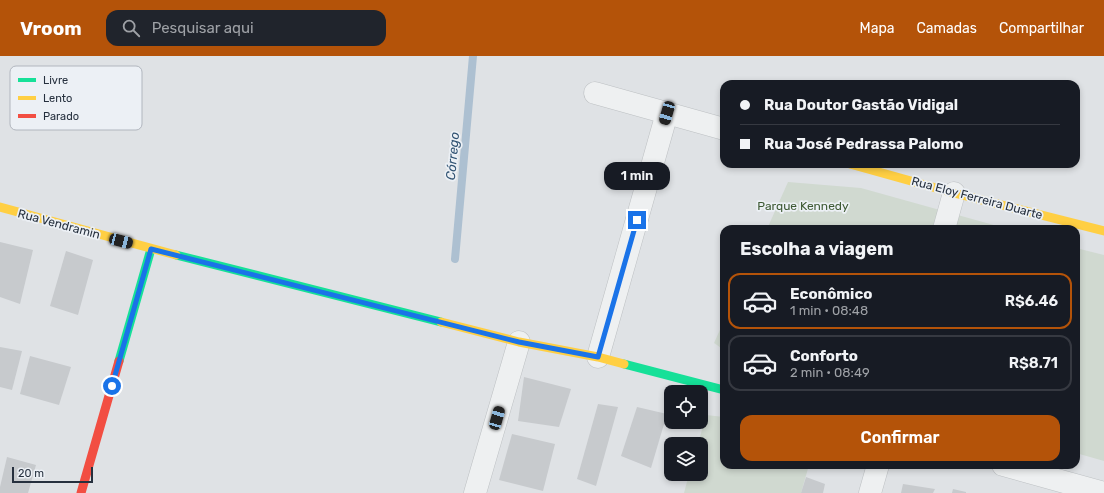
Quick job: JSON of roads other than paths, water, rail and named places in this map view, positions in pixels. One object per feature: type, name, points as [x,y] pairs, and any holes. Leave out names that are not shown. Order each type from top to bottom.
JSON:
[{"type":"street","points":[[595,93],[720,128]]},
{"type":"street","points":[[598,357],[667,113]]},
{"type":"street","name":"Rua Eloy Ferreira Duarte","points":[[864,168],[954,193],[1104,231]]},
{"type":"street","points":[[945,225],[954,193]]},
{"type":"street","name":"Rua Vendramin","points":[[0,207],[151,249],[519,342],[598,357],[720,389]]},
{"type":"street","points":[[82,493],[151,249]]},
{"type":"street","points":[[475,493],[519,342]]},
{"type":"street","points":[[870,493],[877,469]]},
{"type":"street","points":[[1017,469],[1104,493]]},
{"type":"waterway","name":"Córrego","points":[[455,259],[473,56]]},
{"type":"park label","name":"Parque Kennedy","points":[[803,206]]}]
